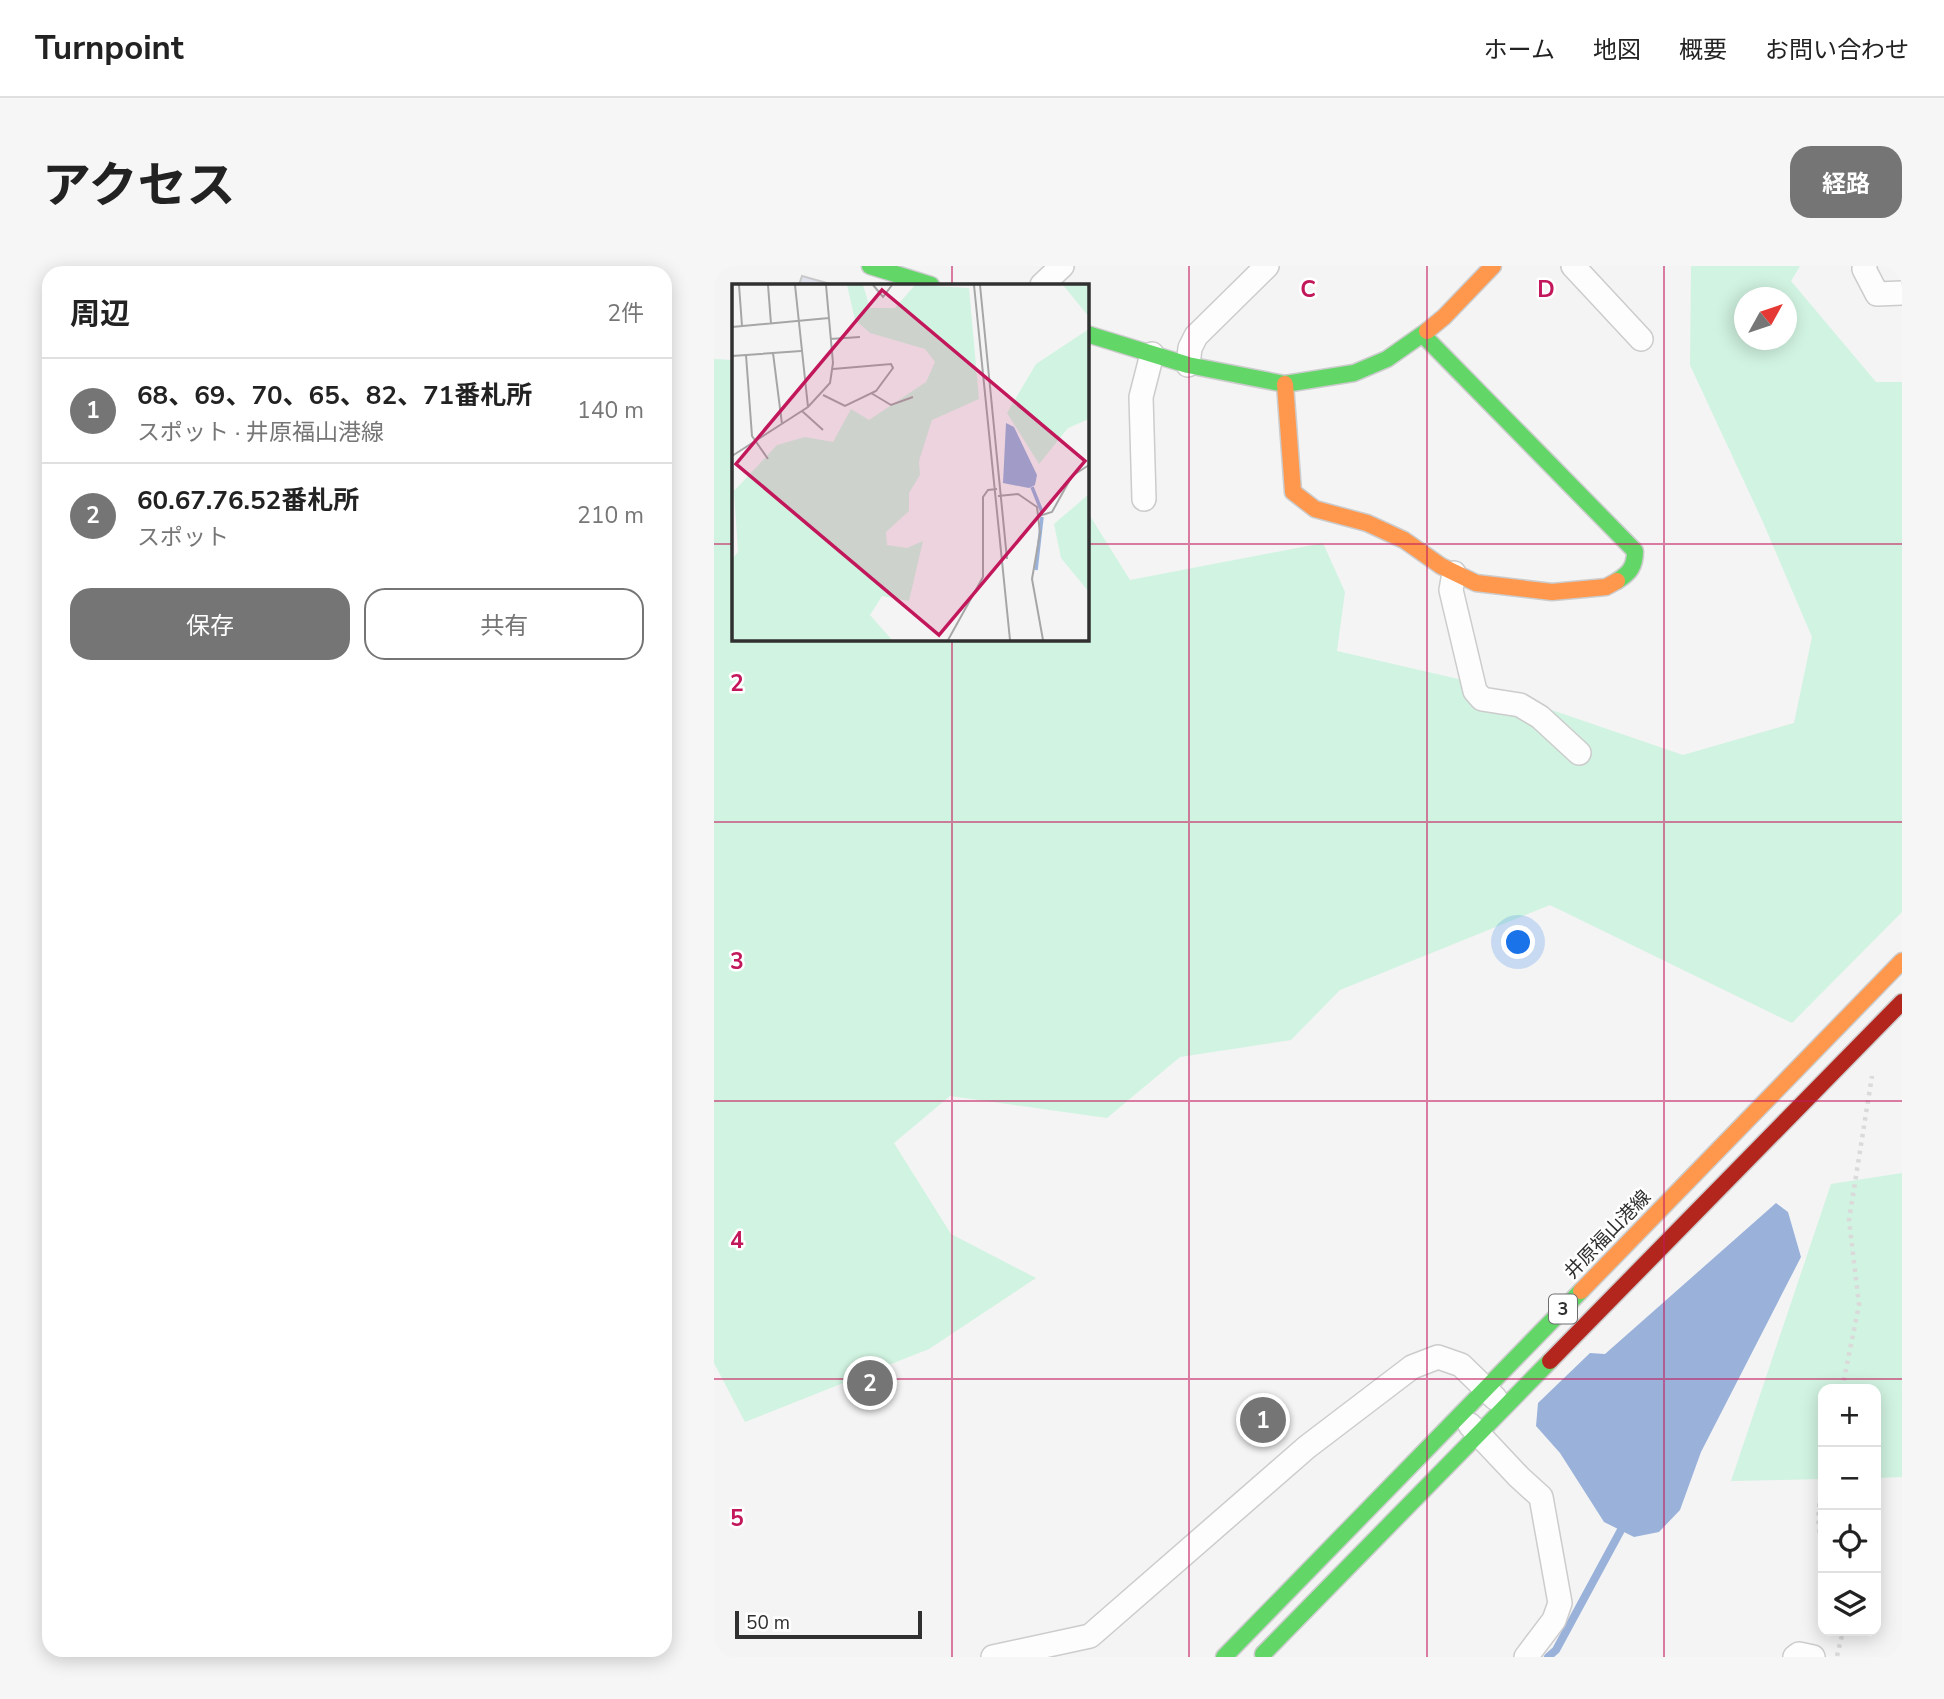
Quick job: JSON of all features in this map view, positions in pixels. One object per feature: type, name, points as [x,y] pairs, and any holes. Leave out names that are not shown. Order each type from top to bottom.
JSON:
[{"type":"main road","points":[[1088,334],[1188,365],[1285,384],[1354,373],[1387,359],[1423,335],[1493,266]]},
{"type":"main road","points":[[872,271],[926,284]]},
{"type":"main road","points":[[1285,384],[1293,492],[1315,509],[1367,523],[1404,540],[1441,566],[1476,583],[1552,592],[1606,587],[1626,575],[1635,564],[1635,551],[1423,335]]},
{"type":"main road","name":"井原福山港線","points":[[1224,1657],[1902,961]]},
{"type":"main road","name":"3","points":[[1260,1657],[1902,1002]]},
{"type":"street","points":[[1043,284],[1062,266]]},
{"type":"street","points":[[1188,365],[1196,336],[1266,266]]},
{"type":"street","points":[[1573,266],[1641,339]]},
{"type":"street","points":[[1865,266],[1877,294],[1902,293]]},
{"type":"street","points":[[1144,499],[1141,397],[1152,354]]},
{"type":"street","points":[[1454,573],[1451,590],[1475,691],[1482,699],[1520,705],[1540,717],[1579,753]]},
{"type":"street","points":[[993,1657],[1090,1636],[1307,1447],[1412,1367],[1438,1357],[1461,1364],[1504,1407]]},
{"type":"street","points":[[1459,1415],[1541,1497],[1560,1603],[1554,1620],[1527,1657]]},
{"type":"street","points":[[1795,1657],[1799,1654],[1812,1657]]},
{"type":"path","points":[[1843,1384],[1859,1305],[1849,1220],[1873,1067],[1859,1047]]},
{"type":"path","points":[[1837,1657],[1842,1636]]},
{"type":"green space","points":[[1691,266],[1800,266],[1791,281],[1796,287],[1734,287],[1734,350],[1797,350],[1797,288],[1876,382],[1902,382],[1902,912],[1792,1023],[1550,905],[1340,990],[1291,1040],[1180,1057],[1107,1118],[950,1096],[894,1143],[951,1234],[1036,1278],[929,1349],[745,1422],[714,1363],[714,359],[732,360],[732,640],[1088,640],[1088,513],[1130,580],[1323,543],[1345,592],[1337,651],[1467,681],[1683,755],[1794,723],[1812,637],[1762,520],[1690,365]]},
{"type":"green space","points":[[1902,1173],[1902,1477],[1881,1478],[1881,1384],[1818,1384],[1818,1479],[1731,1481],[1831,1184]]},
{"type":"water","points":[[1776,1203],[1788,1212],[1801,1257],[1701,1452],[1680,1510],[1659,1532],[1634,1537],[1604,1522],[1560,1453],[1536,1426],[1538,1403],[1590,1353],[1605,1354]]},
{"type":"building","points":[[802,276],[830,284],[799,284]]},
{"type":"waterway","points":[[1548,1657],[1556,1650],[1621,1530]]},
{"type":"traffic: fast","points":[[870,266],[928,284]]},
{"type":"traffic: fast","points":[[1088,334],[1188,365],[1285,384],[1354,373],[1387,359],[1427,331]]},
{"type":"traffic: fast","points":[[1423,335],[1635,551],[1631,569],[1617,581]]},
{"type":"traffic: fast","points":[[1224,1657],[1581,1291]]},
{"type":"traffic: fast","points":[[1263,1654],[1550,1361]]},
{"type":"traffic: slow","points":[[1427,331],[1493,266]]},
{"type":"traffic: slow","points":[[1285,384],[1293,492],[1315,509],[1367,523],[1404,540],[1441,566],[1476,583],[1552,592],[1606,587],[1617,581]]},
{"type":"traffic: slow","points":[[1581,1291],[1902,961]]},
{"type":"traffic: jam","points":[[1550,1361],[1902,1002]]},
{"type":"place","name":"60.67.76.52番札所","points":[[870,1383]]},
{"type":"place","name":"68、69、70、65、82、71番札所","points":[[1263,1420]]}]
